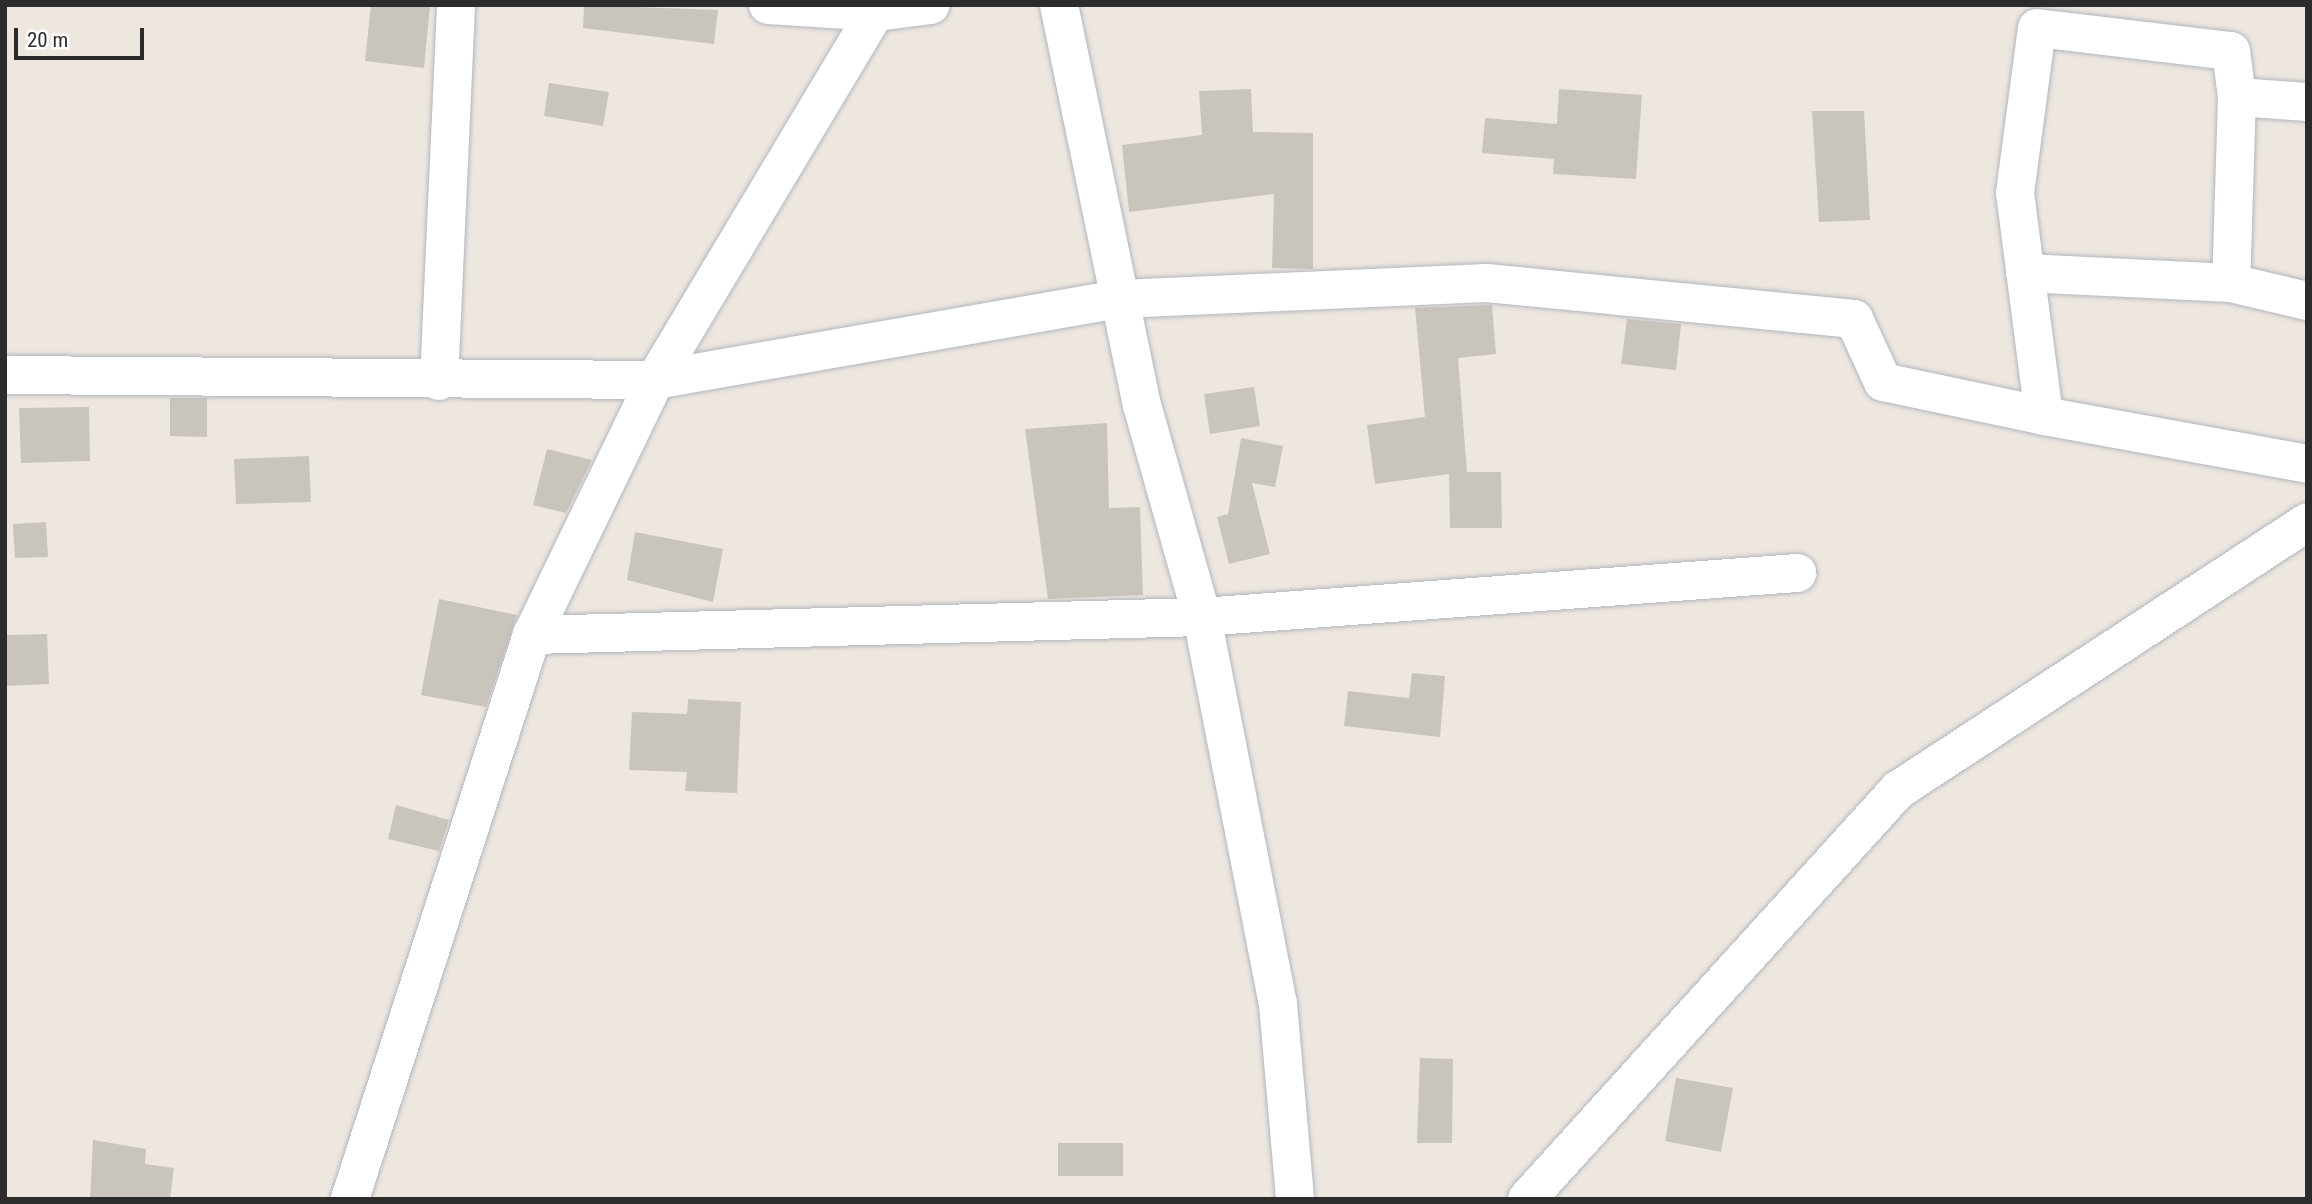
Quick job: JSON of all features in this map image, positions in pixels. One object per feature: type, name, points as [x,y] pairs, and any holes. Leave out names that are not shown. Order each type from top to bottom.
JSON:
[{"type":"street","points":[[439,381],[456,5]]},
{"type":"street","points":[[768,5],[875,12],[931,5]]},
{"type":"street","points":[[1059,5],[1142,405],[1202,617],[1279,1004],[1295,1199]]},
{"type":"street","points":[[350,1199],[532,635],[655,380],[875,12]]},
{"type":"street","points":[[2044,416],[2015,194],[2037,28],[2231,51],[2236,97],[2231,283]]},
{"type":"street","points":[[2236,97],[2307,102]]},
{"type":"street","points":[[2025,273],[2231,283],[2307,301]]},
{"type":"street","points":[[5,375],[439,381],[655,380],[1120,299],[1488,283],[1854,319],[1883,382],[2044,416],[2307,464]]},
{"type":"street","points":[[1527,1199],[1898,790],[2307,522]]},
{"type":"street","points":[[532,635],[1202,617],[1797,573]]},
{"type":"building","points":[[371,5],[430,7],[424,68],[365,61]]},
{"type":"building","points":[[584,5],[718,10],[714,44],[583,28]]},
{"type":"building","points":[[549,83],[609,92],[603,126],[544,116]]},
{"type":"building","points":[[1251,89],[1253,132],[1313,133],[1313,269],[1272,268],[1274,194],[1129,212],[1122,145],[1202,135],[1199,91]]},
{"type":"building","points":[[1559,89],[1642,95],[1636,179],[1553,174],[1554,159],[1482,153],[1485,118],[1557,124]]},
{"type":"building","points":[[1812,111],[1864,111],[1870,220],[1819,222]]},
{"type":"building","points":[[1492,305],[1496,354],[1458,358],[1467,472],[1501,472],[1502,528],[1450,528],[1449,474],[1375,484],[1367,425],[1425,417],[1415,308]]},
{"type":"building","points":[[1627,319],[1681,324],[1676,370],[1621,364]]},
{"type":"building","points":[[1254,387],[1260,426],[1210,434],[1204,394]]},
{"type":"building","points":[[170,398],[207,398],[207,437],[170,436]]},
{"type":"building","points":[[89,407],[90,461],[21,463],[19,408]]},
{"type":"building","points":[[1107,423],[1109,508],[1140,507],[1143,595],[1048,599],[1025,429]]},
{"type":"building","points":[[1241,438],[1283,446],[1275,487],[1252,483],[1270,554],[1229,564],[1217,517],[1228,514]]},
{"type":"building","points":[[547,449],[592,460],[566,513],[533,505]]},
{"type":"building","points":[[309,456],[311,502],[236,504],[234,459]]},
{"type":"building","points":[[46,522],[48,557],[15,558],[13,524]]},
{"type":"building","points":[[635,532],[723,549],[713,602],[627,580]]},
{"type":"building","points":[[439,599],[517,615],[486,707],[421,695]]},
{"type":"building","points":[[47,634],[49,684],[5,686],[5,635]]},
{"type":"building","points":[[1412,673],[1445,676],[1440,737],[1344,726],[1348,691],[1409,698]]},
{"type":"building","points":[[688,699],[741,702],[737,793],[685,791],[687,772],[629,770],[632,712],[687,714]]},
{"type":"building","points":[[396,805],[449,820],[439,851],[388,839]]},
{"type":"building","points":[[1420,1058],[1453,1059],[1452,1143],[1417,1143]]},
{"type":"building","points":[[1676,1078],[1733,1088],[1721,1152],[1665,1141]]},
{"type":"building","points":[[93,1140],[146,1149],[145,1164],[174,1168],[170,1199],[90,1199]]},
{"type":"building","points":[[1058,1143],[1123,1143],[1123,1176],[1058,1176]]}]
